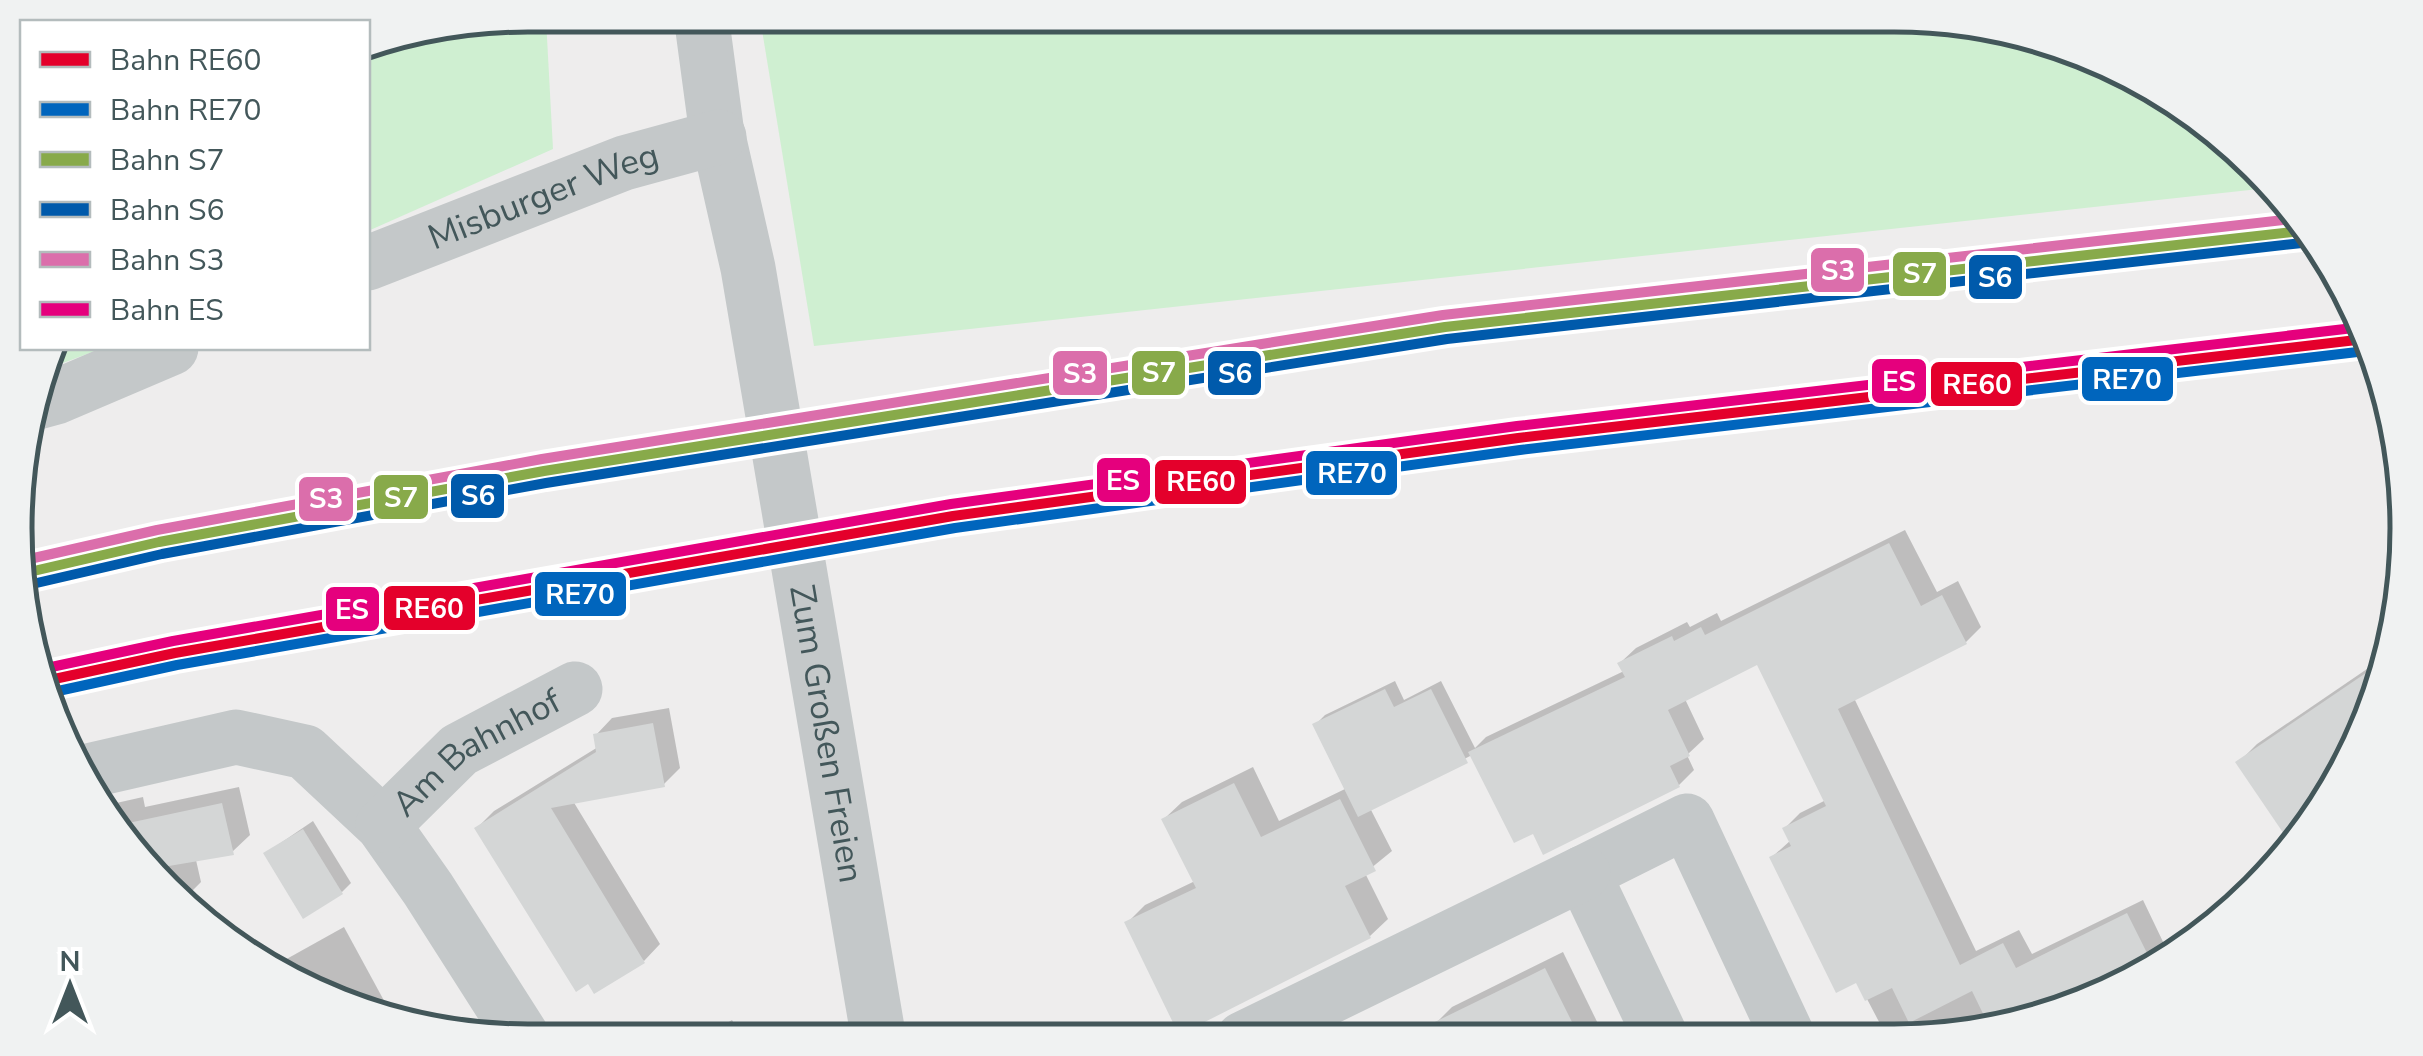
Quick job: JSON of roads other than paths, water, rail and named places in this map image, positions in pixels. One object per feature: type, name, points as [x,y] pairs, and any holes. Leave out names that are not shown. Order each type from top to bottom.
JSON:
[{"type":"street","name":"Zum Großen Freien","points":[[702,32],[719,138],[748,268],[876,1024]]},
{"type":"street","name":"Misburger Weg","points":[[370,261],[624,163],[719,138]]},
{"type":"street","points":[[49,399],[166,350]]},
{"type":"street","name":"Am Bahnhof","points":[[383,825],[459,750],[574,688]]},
{"type":"street","name":"Am Bahnhof","points":[[96,769],[236,737],[306,752],[383,825],[514,1023]]},
{"type":"street","points":[[1274,1024],[1687,821],[1782,1024]]},
{"type":"street","points":[[1583,872],[1654,1024]]},
{"type":"rail line","name":"S3","points":[[34,558],[157,530],[542,459],[1443,315],[2283,220]]},
{"type":"rail line","name":"S7","points":[[35,571],[159,542],[544,471],[1445,327],[2292,232]]},
{"type":"rail line","name":"S6","points":[[36,583],[162,554],[546,483],[1447,339],[2300,243]]},
{"type":"rail line","name":"ES","points":[[52,667],[173,641],[951,504],[1517,426],[2348,329]]},
{"type":"rail line","name":"RE60","points":[[56,679],[175,653],[953,516],[1518,438],[2354,340]]},
{"type":"rail line","name":"RE70","points":[[60,691],[177,665],[955,528],[1520,450],[2358,352]]}]
